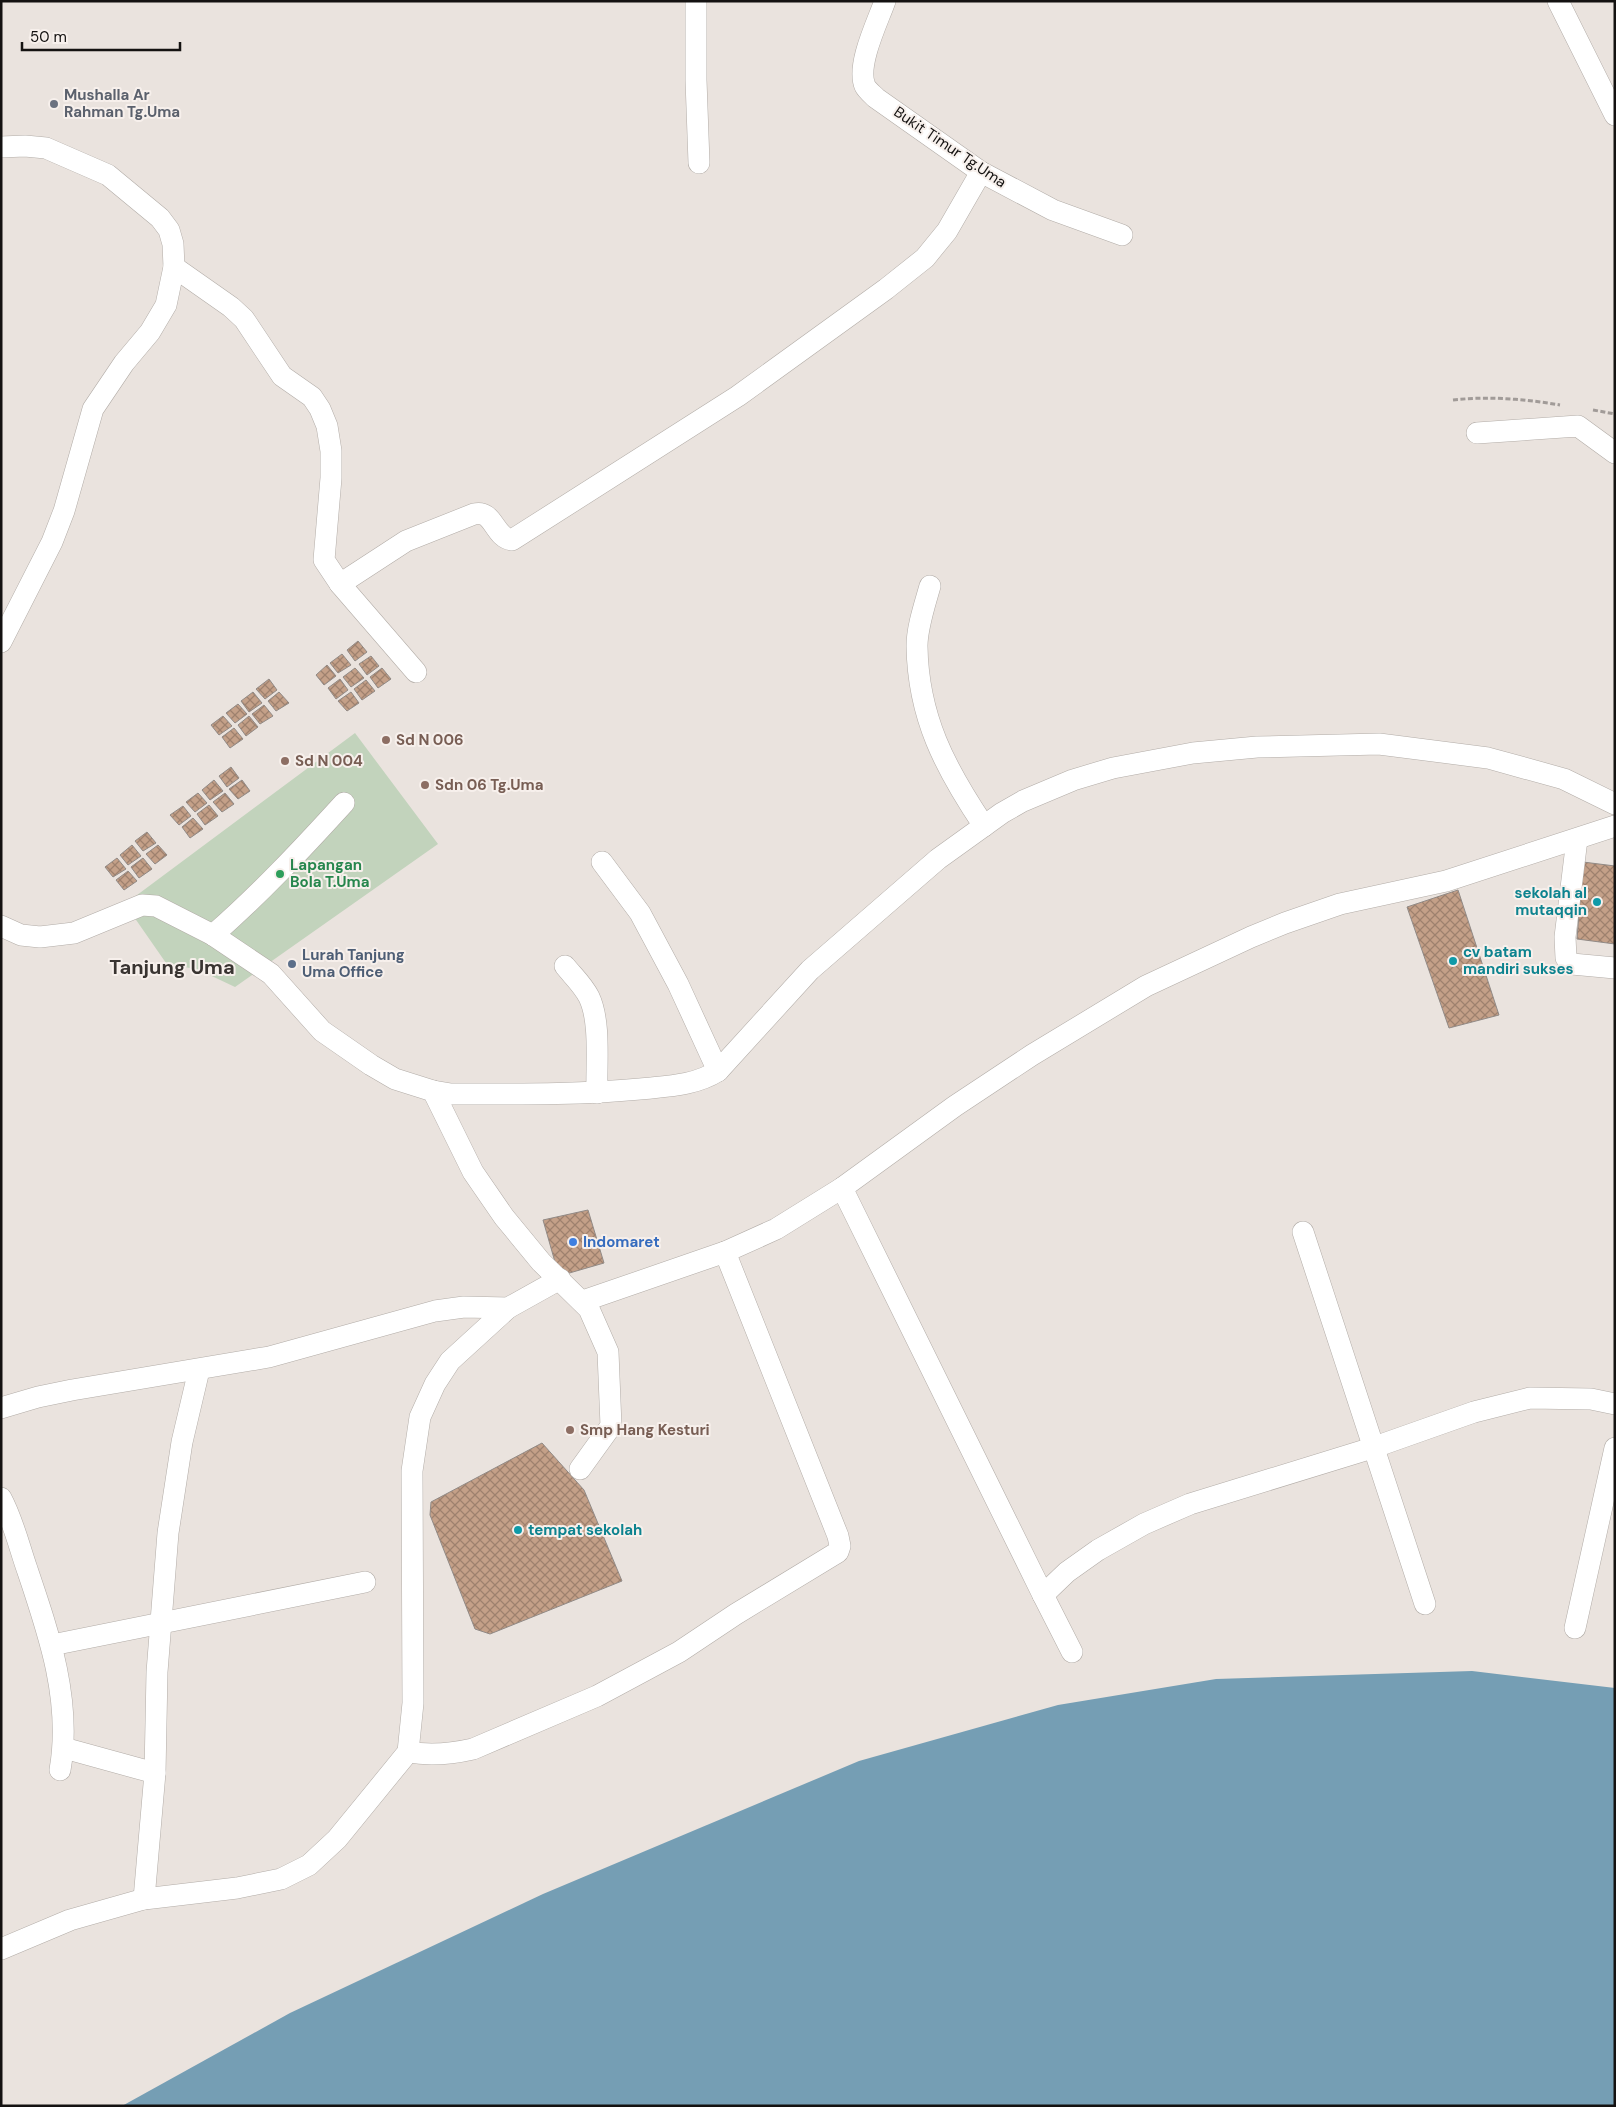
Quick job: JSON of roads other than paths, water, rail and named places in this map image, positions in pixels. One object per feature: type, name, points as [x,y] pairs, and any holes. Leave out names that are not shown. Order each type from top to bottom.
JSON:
[{"type":"street","points":[[696,1],[699,162]]},
{"type":"street","name":"Bukit Timur Tg.Uma","points":[[885,1],[863,69],[866,87],[876,98],[982,172],[1053,210],[1122,235]]},
{"type":"street","points":[[1558,1],[1615,115]]},
{"type":"street","points":[[1,147],[25,146],[46,148],[108,174],[160,218],[169,230],[173,244],[174,267],[166,305],[150,332],[124,363],[93,409],[64,512],[52,542],[1,642]]},
{"type":"street","points":[[340,584],[406,541],[481,512],[485,514],[503,537],[512,540],[641,460],[746,390],[926,258],[947,231],[982,172]]},
{"type":"street","points":[[174,267],[231,307],[244,319],[282,376],[312,397],[320,409],[327,426],[331,451],[331,478],[324,560],[340,584],[416,672]]},
{"type":"street","points":[[1477,433],[1578,426],[1615,454]]},
{"type":"street","points":[[930,586],[917,644],[922,695],[936,744],[984,826]]},
{"type":"street","points":[[1,926],[21,935],[40,937],[74,933],[120,913],[148,904],[156,906],[213,935],[271,974],[322,1031],[395,1079],[433,1091],[451,1094],[597,1093],[681,1085],[707,1078],[718,1071],[810,970],[938,859],[984,826],[1023,802],[1074,780],[1114,768],[1193,753],[1256,747],[1379,744],[1488,758],[1564,779],[1615,804]]},
{"type":"street","points":[[213,935],[245,907],[292,860],[344,803]]},
{"type":"street","points":[[583,1301],[725,1252],[776,1229],[842,1188],[955,1106],[1032,1055],[1155,982],[1251,937],[1340,904],[1446,881],[1615,826]]},
{"type":"street","points":[[1577,839],[1565,937],[1566,958],[1572,964],[1615,968]]},
{"type":"street","points":[[602,862],[640,912],[678,984],[718,1071]]},
{"type":"street","points":[[565,966],[583,987],[594,1011],[597,1093]]},
{"type":"street","points":[[433,1091],[453,1133],[483,1187],[504,1217],[542,1262],[583,1301],[593,1317],[608,1352],[611,1426],[580,1468]]},
{"type":"street","points":[[842,1188],[1072,1652]]},
{"type":"street","points":[[1303,1232],[1372,1448],[1425,1604]]},
{"type":"street","points":[[408,1752],[426,1755],[453,1754],[473,1749],[597,1696],[679,1652],[838,1552],[840,1546],[838,1536],[725,1252]]},
{"type":"street","points":[[1,1949],[70,1920],[144,1899],[246,1886],[280,1879],[309,1864],[337,1839],[408,1752],[413,1703],[412,1471],[420,1418],[435,1384],[450,1362],[508,1308],[560,1279]]},
{"type":"street","points":[[1,1408],[38,1397],[72,1390],[269,1357],[435,1311],[464,1307],[508,1308]]},
{"type":"street","points":[[144,1899],[155,1773],[157,1672],[170,1524],[182,1442],[199,1370]]},
{"type":"street","points":[[1043,1595],[1067,1572],[1098,1550],[1144,1524],[1190,1504],[1372,1448],[1474,1412],[1530,1398],[1591,1398],[1615,1404]]},
{"type":"street","points":[[1575,1628],[1615,1448]]},
{"type":"street","points":[[1,1498],[52,1645],[61,1697],[64,1748],[60,1770]]},
{"type":"street","points":[[52,1645],[365,1582]]},
{"type":"street","points":[[64,1748],[155,1773]]},
{"type":"water","points":[[1472,1671],[1615,1688],[1615,2106],[122,2106],[290,2013],[543,1894],[859,1761],[1058,1705],[1216,1679]]},
{"type":"place","name":"Mushalla Ar Rahman Tg.Uma","points":[[54,104]]},
{"type":"place","name":"Sd N 006","points":[[386,740]]},
{"type":"place","name":"Sd N 004","points":[[285,761]]},
{"type":"place","name":"Sdn 06 Tg.Uma","points":[[425,785]]},
{"type":"place","name":"Lapangan Bola T.Uma","points":[[280,874]]},
{"type":"place","name":"sekolah al mutaqqin","points":[[1597,902]]},
{"type":"place","name":"cv batam mandiri sukses","points":[[1453,961]]},
{"type":"place","name":"Lurah Tanjung Uma Office","points":[[292,964]]},
{"type":"place","name":"Indomaret","points":[[573,1242]]},
{"type":"place","name":"Smp Hang Kesturi","points":[[570,1430]]},
{"type":"place","name":"tempat sekolah","points":[[518,1530]]},
{"type":"district","name":"Tanjung Uma","points":[[172,967]]}]
